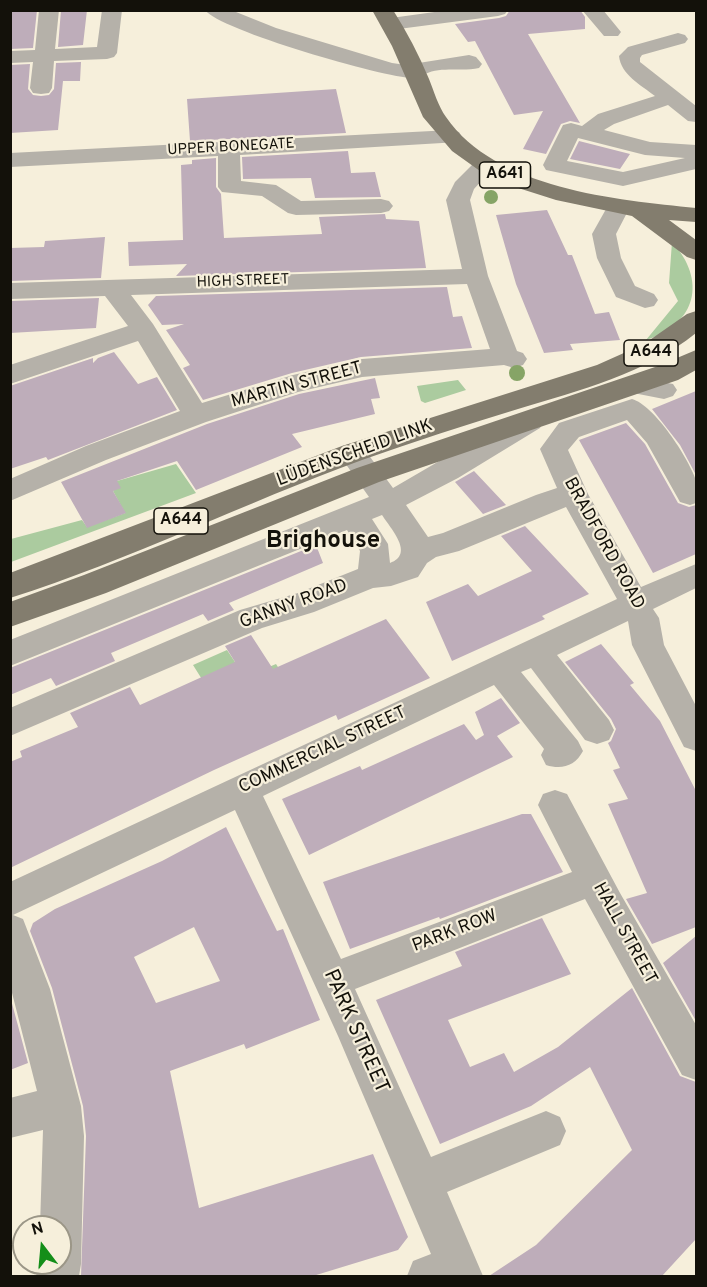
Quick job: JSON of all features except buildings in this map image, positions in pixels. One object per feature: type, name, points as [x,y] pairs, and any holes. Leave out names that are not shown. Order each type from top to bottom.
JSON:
[{"type":"main road","name":"A641","points":[[386,17],[411,64],[436,120],[451,137],[485,165],[537,187],[629,209],[696,215]]},
{"type":"main road","name":"A641","points":[[629,209],[696,252]]},
{"type":"main road","name":"LÜDENSCHEID LINK","points":[[10,586],[360,464],[600,374],[650,353],[681,334],[696,320]]},
{"type":"main road","name":"LÜDENSCHEID LINK","points":[[10,615],[95,584],[360,464],[533,418],[632,397],[668,373],[696,359]]},
{"type":"street","points":[[41,88],[50,10]]},
{"type":"street","points":[[10,57],[107,53],[112,10]]},
{"type":"street","points":[[215,10],[240,24],[309,51],[344,56],[397,71],[411,64],[469,61],[472,64]]},
{"type":"street","points":[[386,17],[498,10]]},
{"type":"street","points":[[592,10],[611,32]]},
{"type":"street","points":[[678,39],[635,51],[628,56],[636,71],[696,116]]},
{"type":"street","points":[[586,133],[606,118],[672,98]]},
{"type":"street","points":[[571,130],[692,158],[623,179],[554,165],[571,130]]},
{"type":"street","name":"UPPER BONEGATE","points":[[10,160],[451,137]]},
{"type":"street","points":[[229,148],[230,187],[268,190],[296,208],[381,206]]},
{"type":"street","points":[[476,276],[458,201],[463,187],[485,165]]},
{"type":"street","points":[[629,209],[606,227],[605,245],[625,291],[645,300]]},
{"type":"street","name":"HIGH STREET","points":[[10,291],[476,276]]},
{"type":"street","name":"MARTIN STREET","points":[[10,491],[96,453],[196,415],[293,384],[353,370],[510,358],[476,276]]},
{"type":"street","points":[[111,286],[144,330],[196,415]]},
{"type":"street","points":[[10,375],[144,330]]},
{"type":"street","points":[[663,390],[632,397],[658,437],[690,495]]},
{"type":"street","name":"BRADFORD ROAD","points":[[632,397],[570,430],[554,449],[574,494],[643,618],[648,645],[696,736]]},
{"type":"street","points":[[10,654],[387,502],[448,471],[533,418]]},
{"type":"street","points":[[360,464],[416,542],[416,555]]},
{"type":"street","name":"GANNY ROAD","points":[[10,723],[251,619],[303,604],[370,577],[391,575],[407,569],[416,555],[427,548],[449,543],[546,502],[574,494]]},
{"type":"street","points":[[353,516],[376,548],[378,561],[370,577]]},
{"type":"street","name":"COMMERCIAL STREET","points":[[10,900],[634,602],[696,575]]},
{"type":"street","points":[[535,650],[597,730]]},
{"type":"street","points":[[498,668],[566,751],[558,755]]},
{"type":"street","name":"PARK STREET","points":[[243,789],[332,980],[420,1182],[448,1273]]},
{"type":"street","name":"HALL STREET","points":[[555,805],[607,905],[696,1061]]},
{"type":"street","name":"PARK ROW","points":[[332,980],[578,886]]},
{"type":"street","points":[[10,931],[31,989],[61,1106],[64,1136],[60,1264],[57,1276]]},
{"type":"street","points":[[10,1118],[61,1106]]},
{"type":"street","points":[[420,1182],[546,1131]]},
{"type":"green space","points":[[672,242],[683,256],[690,271],[693,285],[691,299],[686,312],[676,323],[663,333],[646,340],[678,301],[669,283]]},
{"type":"green space","points":[[458,380],[466,390],[425,403],[421,401],[417,386]]},
{"type":"green space","points":[[176,464],[196,493],[11,562],[11,539],[82,520],[87,527],[125,513],[113,491],[117,481]]},
{"type":"green space","points":[[227,650],[245,677],[276,664],[285,678],[220,708],[193,665]]},
{"type":"district","name":"Brighouse","points":[[323,542]]}]
